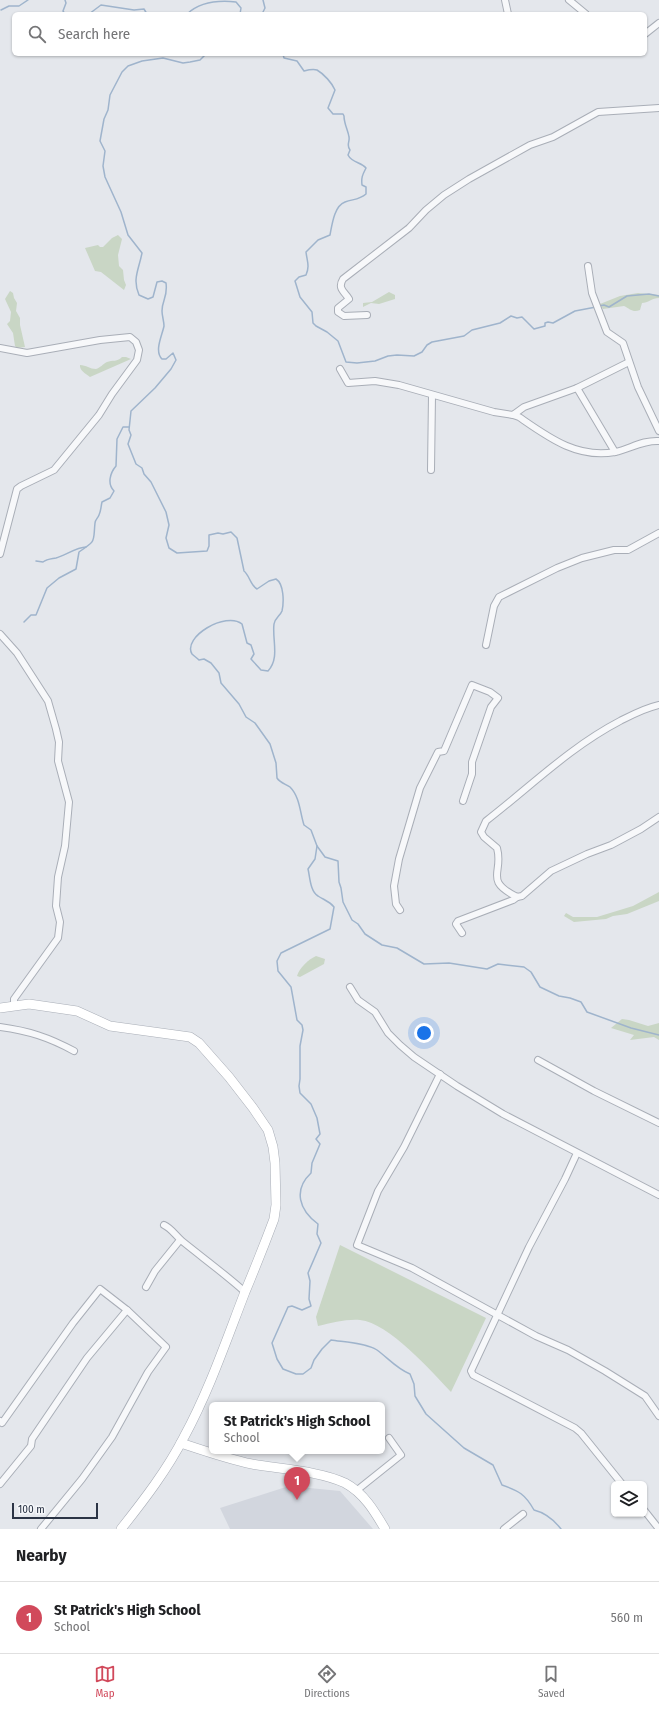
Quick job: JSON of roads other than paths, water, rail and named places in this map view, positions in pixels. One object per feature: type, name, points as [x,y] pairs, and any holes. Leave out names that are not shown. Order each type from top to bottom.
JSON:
[{"type":"street","points":[[505,0],[508,12]]},
{"type":"street","points":[[569,0],[584,12]]},
{"type":"street","points":[[647,32],[659,23]]},
{"type":"street","points":[[367,316],[344,316],[338,312],[338,308],[349,299],[341,289],[340,283],[343,279],[409,228],[426,210],[444,195],[469,179],[525,148],[553,137],[598,112],[659,108]]},
{"type":"street","points":[[588,266],[594,298],[607,332],[623,344],[638,387],[659,431]]},
{"type":"street","points":[[0,348],[27,353],[100,340],[130,337],[136,342],[139,350],[137,360],[112,394],[100,415],[54,470],[17,489],[0,554]]},
{"type":"street","points":[[513,415],[524,407],[577,388],[629,362]]},
{"type":"street","points":[[340,369],[348,383],[375,381],[399,385],[494,412],[513,415],[543,434],[565,445],[580,450],[599,453],[615,452],[649,440],[659,441]]},
{"type":"street","points":[[577,388],[615,452]]},
{"type":"street","points":[[431,470],[432,395]]},
{"type":"street","points":[[486,645],[494,606],[499,597],[557,568],[582,558],[614,550],[628,550],[659,533]]},
{"type":"street","points":[[0,634],[17,653],[48,702],[59,742],[58,761],[68,802],[65,846],[58,877],[56,906],[60,922],[58,938],[14,999],[14,1006]]},
{"type":"street","points":[[400,910],[396,904],[394,886],[399,859],[420,788],[438,752],[444,751],[472,685],[490,692],[498,698],[491,708],[472,762],[472,774],[463,801]]},
{"type":"street","points":[[516,897],[506,892],[500,886],[496,878],[499,854],[497,848],[484,837],[481,832],[486,821],[575,748],[596,733],[647,708],[659,705]]},
{"type":"street","points":[[462,933],[456,924],[458,921],[513,900],[516,897],[522,896],[551,871],[581,857],[611,846],[659,817]]},
{"type":"street","points":[[350,987],[358,1000],[375,1012],[382,1025],[392,1037],[414,1057],[503,1114],[659,1195]]},
{"type":"street","points":[[0,1008],[29,1004],[77,1011],[110,1026],[190,1037],[207,1050],[253,1108],[268,1130],[273,1147],[276,1205],[274,1219],[225,1346],[202,1402],[181,1443],[136,1511],[121,1529]]},
{"type":"street","points":[[0,1027],[28,1031],[57,1042],[74,1051]]},
{"type":"street","points":[[538,1060],[594,1091],[659,1124]]},
{"type":"street","points":[[440,1074],[404,1147],[378,1191],[357,1245],[412,1268],[536,1336],[568,1350],[642,1393],[659,1416]]},
{"type":"street","points":[[577,1153],[497,1314],[471,1371],[473,1375],[575,1428],[581,1433],[620,1481]]},
{"type":"street","points":[[164,1225],[171,1229],[180,1240],[224,1273],[245,1292]]},
{"type":"street","points":[[146,1287],[155,1271],[180,1240]]},
{"type":"street","points":[[0,1421],[2,1423],[73,1322],[100,1289],[127,1310],[166,1347],[148,1372],[112,1437],[82,1479],[40,1529]]},
{"type":"street","points":[[0,1484],[31,1446],[32,1439],[86,1358],[127,1310]]},
{"type":"street","points":[[356,1490],[401,1455],[389,1438]]},
{"type":"street","points":[[181,1443],[209,1452]]},
{"type":"street","points":[[215,1454],[245,1462],[321,1476],[345,1483],[356,1490],[374,1510],[385,1529]]},
{"type":"street","points":[[504,1529],[523,1514]]},
{"type":"street","points":[[647,1514],[659,1529]]},
{"type":"waterway","points":[[1,10],[9,6],[19,6],[28,0]]},
{"type":"waterway","points":[[64,12],[66,3],[65,0]]},
{"type":"waterway","points":[[263,0],[265,8],[263,12]]},
{"type":"waterway","points":[[190,12],[203,4],[223,1],[236,2],[241,8],[240,12]]},
{"type":"waterway","points":[[92,12],[101,5],[134,10],[144,9],[146,12]]},
{"type":"waterway","points":[[204,56],[200,60],[183,63],[163,58],[142,61],[128,66],[122,72],[110,95],[108,110],[104,119],[100,141],[105,151],[103,166],[105,177],[121,212],[128,235],[142,253],[136,279],[139,295],[148,299],[153,297],[157,282],[162,281],[166,283],[166,292],[162,311],[164,326],[159,343],[159,352],[162,359],[166,359],[173,353],[176,360],[171,369],[155,388],[131,411],[129,430],[131,435],[128,444],[136,464],[142,468],[144,474],[151,482],[166,512],[169,525],[166,538],[169,548],[177,553],[207,551],[209,546],[209,535],[231,532],[237,538],[244,571],[248,575],[251,583],[257,589],[269,581],[276,579],[279,581],[282,589],[282,611],[275,620],[274,624],[275,655],[272,666],[268,671],[261,670],[251,659],[254,654],[251,645],[247,643],[242,624],[235,621],[217,623],[199,634],[193,640],[191,647],[192,654],[199,660],[204,659],[211,663],[219,673],[221,683],[239,704],[246,717],[255,723],[270,744],[276,763],[277,778],[290,787],[296,795],[304,825],[311,830],[317,846],[325,857],[338,861],[339,882],[343,902],[352,920],[358,924],[365,934],[382,945],[397,948],[424,964],[449,963],[487,969],[498,964],[524,967],[531,972],[540,987],[559,996],[581,1002],[587,1012],[631,1028],[659,1035]]},
{"type":"waterway","points":[[284,56],[284,58],[297,61],[304,71],[317,70],[332,84],[335,90],[328,108],[333,114],[343,114],[349,137],[348,147],[350,150],[348,155],[352,160],[366,168],[362,176],[362,185],[366,187],[366,194],[345,202],[338,207],[334,216],[330,235],[318,240],[306,252],[308,266],[306,275],[299,277],[295,281],[300,297],[312,312],[313,323],[338,341],[346,362],[357,363],[375,361],[388,356],[397,355],[414,356],[422,352],[427,345],[432,342],[464,336],[472,330],[500,323],[511,316],[517,318],[522,317],[534,329],[545,326],[545,323],[548,322],[553,323],[575,311],[596,307]]},
{"type":"waterway","points":[[599,306],[604,305],[609,307],[627,296],[649,294],[659,296]]},
{"type":"waterway","points":[[24,622],[31,615],[36,615],[47,588],[59,578],[76,569],[79,552],[93,540],[95,522],[100,513],[102,502],[110,498],[114,491],[110,478],[116,466],[117,439],[123,427],[129,427]]},
{"type":"waterway","points":[[36,561],[43,562],[79,548],[86,547]]},
{"type":"waterway","points":[[317,846],[315,859],[308,869],[315,894],[334,907],[330,929],[281,953],[277,961],[278,971],[291,987],[297,1020],[302,1025],[303,1030],[300,1046],[300,1093],[311,1104],[317,1118],[320,1134],[316,1139],[320,1144],[312,1163],[311,1173],[305,1179],[300,1193],[306,1213],[318,1224],[317,1234],[321,1243],[308,1273],[310,1281],[309,1299],[311,1306],[302,1310],[292,1306],[288,1307],[272,1343],[277,1359],[283,1369],[296,1374],[303,1374],[311,1368],[314,1360],[331,1340],[361,1344],[377,1350],[405,1372],[410,1374],[414,1384],[415,1396],[426,1414],[464,1448],[493,1465],[502,1485],[521,1494],[528,1500],[534,1510],[549,1517],[561,1529]]},
{"type":"place","name":"St Patrick's High School","points":[[297,1500]]}]
